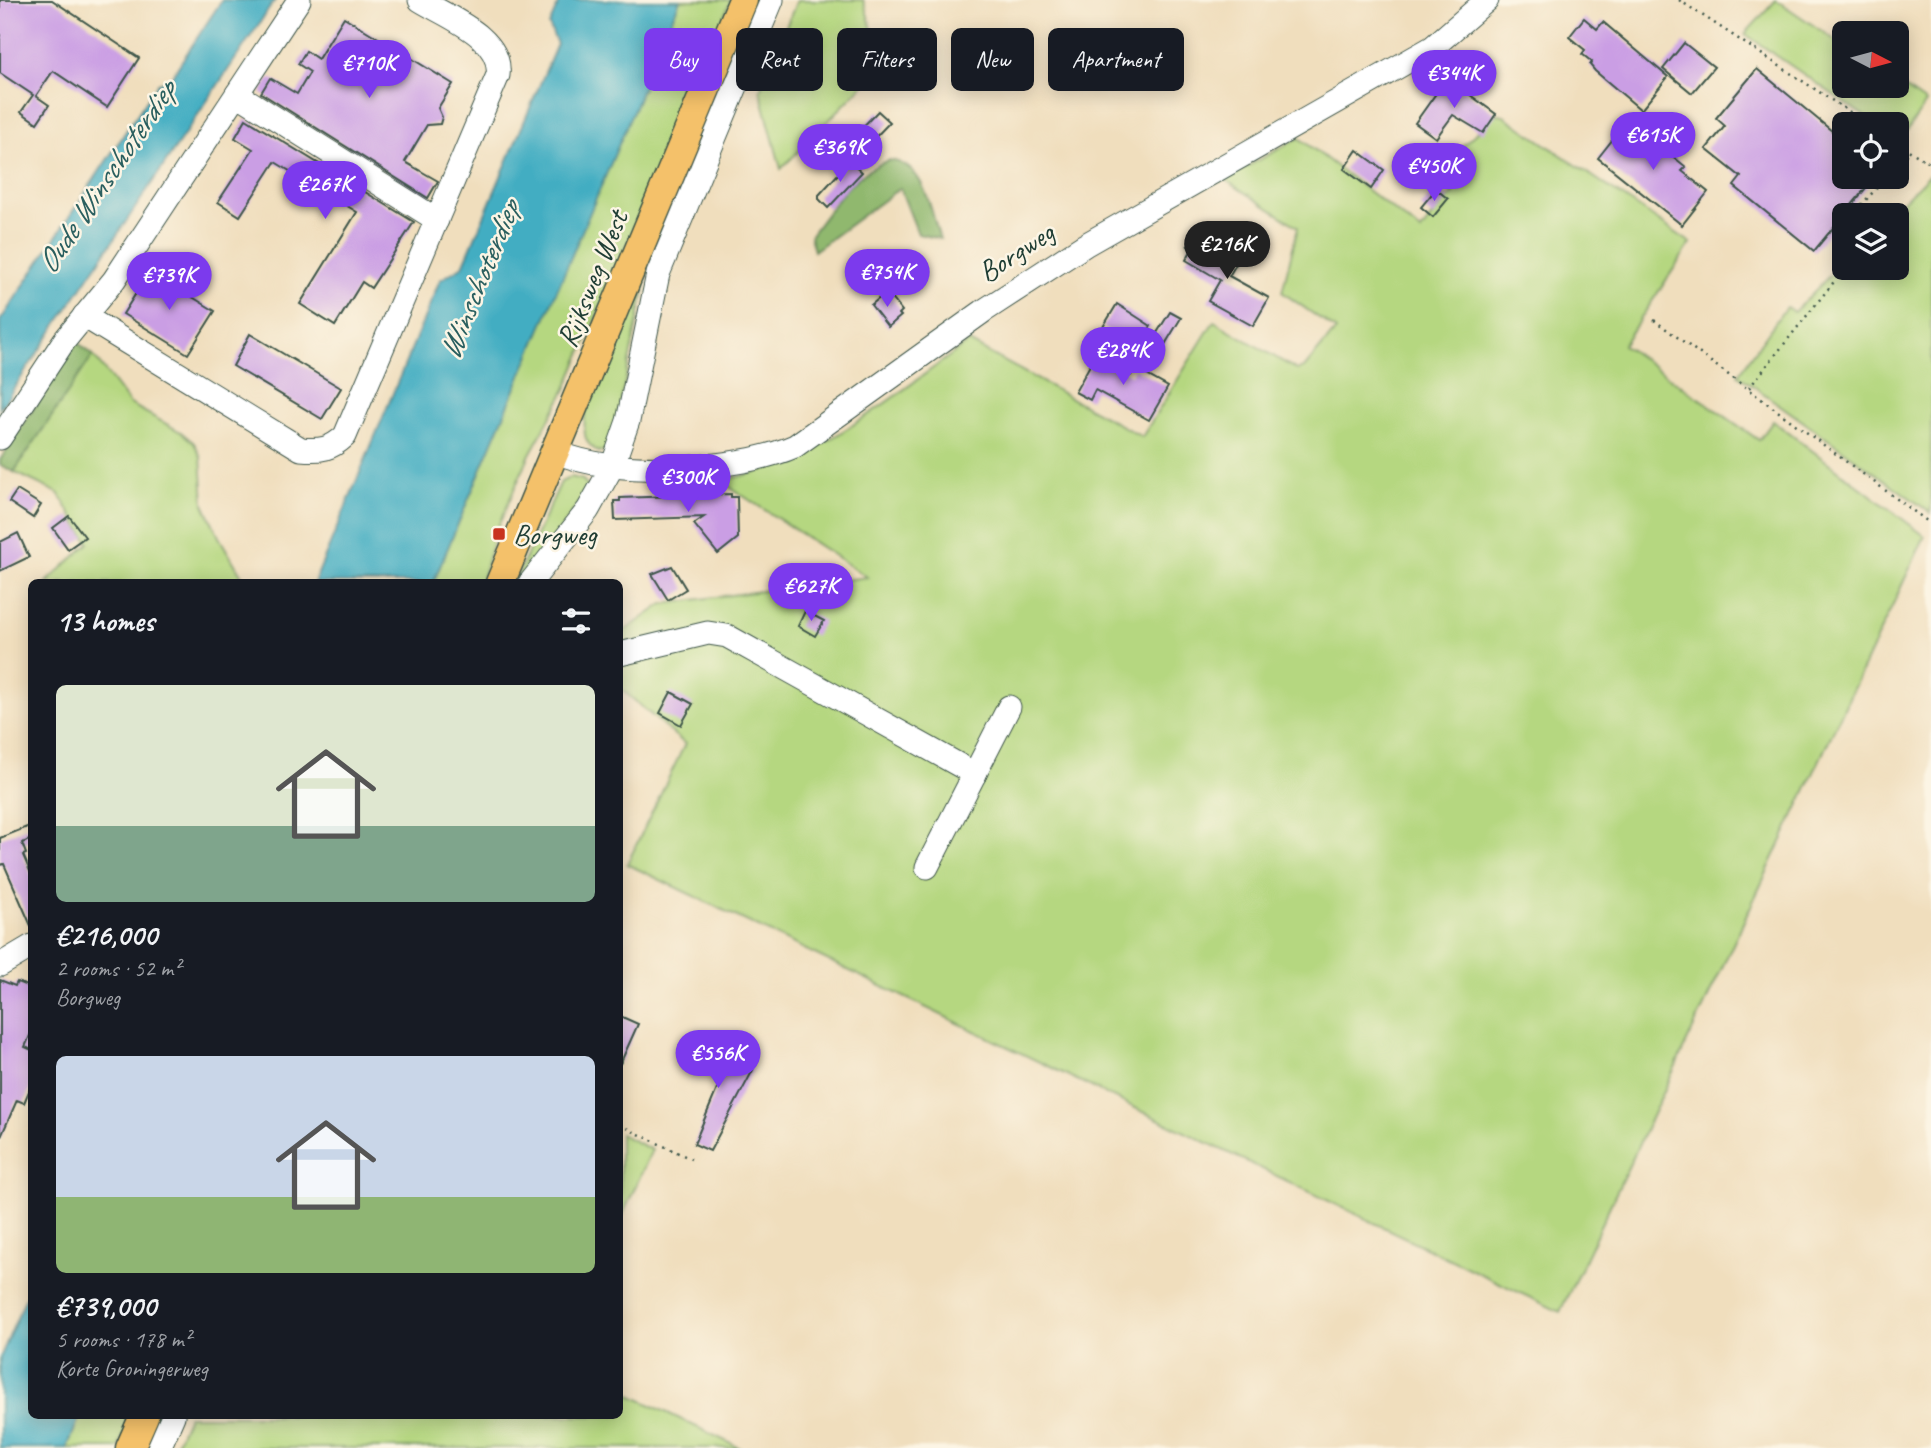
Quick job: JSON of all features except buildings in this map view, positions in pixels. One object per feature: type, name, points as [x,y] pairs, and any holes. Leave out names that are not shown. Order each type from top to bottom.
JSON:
[{"type":"main road","name":"Rijksweg West","points":[[502,579],[557,452],[743,0]]},
{"type":"main road","points":[[130,1448],[143,1419]]},
{"type":"street","points":[[0,439],[64,341],[114,280],[299,0]]},
{"type":"street","points":[[84,316],[301,449],[318,451],[333,447],[345,436],[498,75],[500,64],[489,44],[420,0]]},
{"type":"street","name":"Rijksweg West","points":[[533,579],[588,510],[612,467],[628,421],[658,274],[772,0]]},
{"type":"street","name":"Borgweg","points":[[557,452],[576,461],[612,467],[670,467],[747,461],[795,446],[985,310],[1063,259],[1433,47],[1487,0]]},
{"type":"street","points":[[237,94],[437,220]]},
{"type":"street","points":[[623,653],[708,633],[727,636],[975,774]]},
{"type":"street","points":[[927,867],[1009,707]]},
{"type":"street","points":[[0,965],[28,948]]},
{"type":"street","points":[[159,1448],[172,1419]]},
{"type":"path","points":[[1679,0],[1850,112]]},
{"type":"path","points":[[1910,152],[1931,164]]},
{"type":"path","points":[[1863,203],[1876,189]]},
{"type":"path","points":[[1748,389],[1835,280]]},
{"type":"path","points":[[1654,320],[1931,524]]},
{"type":"path","points":[[623,1126],[691,1159]]},
{"type":"green space","points":[[680,0],[731,0],[719,28],[668,28]]},
{"type":"green space","points":[[797,0],[863,0],[872,28],[837,28],[837,91],[858,91],[781,169],[760,91],[823,91],[823,28],[785,28]]},
{"type":"green space","points":[[1776,0],[1832,38],[1832,94],[1745,34]]},
{"type":"green space","points":[[644,85],[644,91],[692,91],[566,389],[530,454],[495,533],[482,579],[435,579]]},
{"type":"green space","points":[[1909,91],[1926,103],[1909,128],[1909,112],[1859,112],[1838,98],[1909,98]]},
{"type":"green space","points":[[1496,114],[1501,114],[1691,243],[1623,345],[1759,440],[1773,421],[1925,536],[1560,1312],[627,864],[685,744],[623,691],[623,632],[663,604],[867,577],[719,480],[753,473],[819,445],[882,405],[969,342],[1142,437],[1214,321],[1297,370],[1304,368],[1336,330],[1282,292],[1298,227],[1224,179],[1299,138],[1421,231],[1444,200],[1454,194],[1429,177]]},
{"type":"green space","points":[[890,160],[912,170],[919,180],[925,190],[940,239],[918,234],[900,188],[814,251],[810,236],[844,191],[865,173]]},
{"type":"green space","points":[[1928,176],[1931,178],[1931,513],[1738,375],[1786,307],[1794,312],[1832,273],[1832,280],[1909,280],[1909,203],[1901,203]]},
{"type":"green space","points":[[645,286],[611,448],[599,452],[587,441],[585,414]]},
{"type":"green space","points":[[77,342],[93,355],[14,472],[0,465],[0,460]]},
{"type":"green space","points":[[93,355],[130,404],[181,432],[194,443],[201,457],[204,504],[219,537],[244,579],[50,579],[89,543],[58,493],[14,472]]},
{"type":"green space","points":[[571,477],[583,480],[589,489],[525,579],[516,579],[561,482]]},
{"type":"green space","points":[[623,1136],[652,1150],[623,1214]]},
{"type":"green space","points":[[623,1391],[740,1448],[174,1448],[187,1419],[623,1419]]},
{"type":"green space","points":[[79,1419],[131,1419],[118,1448],[67,1448]]},
{"type":"water","name":"Oude Winschoterdiep","points":[[222,0],[275,0],[0,409],[0,321],[158,83],[170,79]]},
{"type":"water","name":"Winschoterdiep","points":[[560,0],[680,0],[668,28],[644,28],[644,85],[435,579],[316,579],[440,280],[463,266],[557,44],[549,25]]},
{"type":"water","points":[[28,1292],[28,1419],[79,1419],[67,1448],[0,1448],[0,1358]]},
{"type":"place","name":"Borgweg","points":[[499,534]]}]
